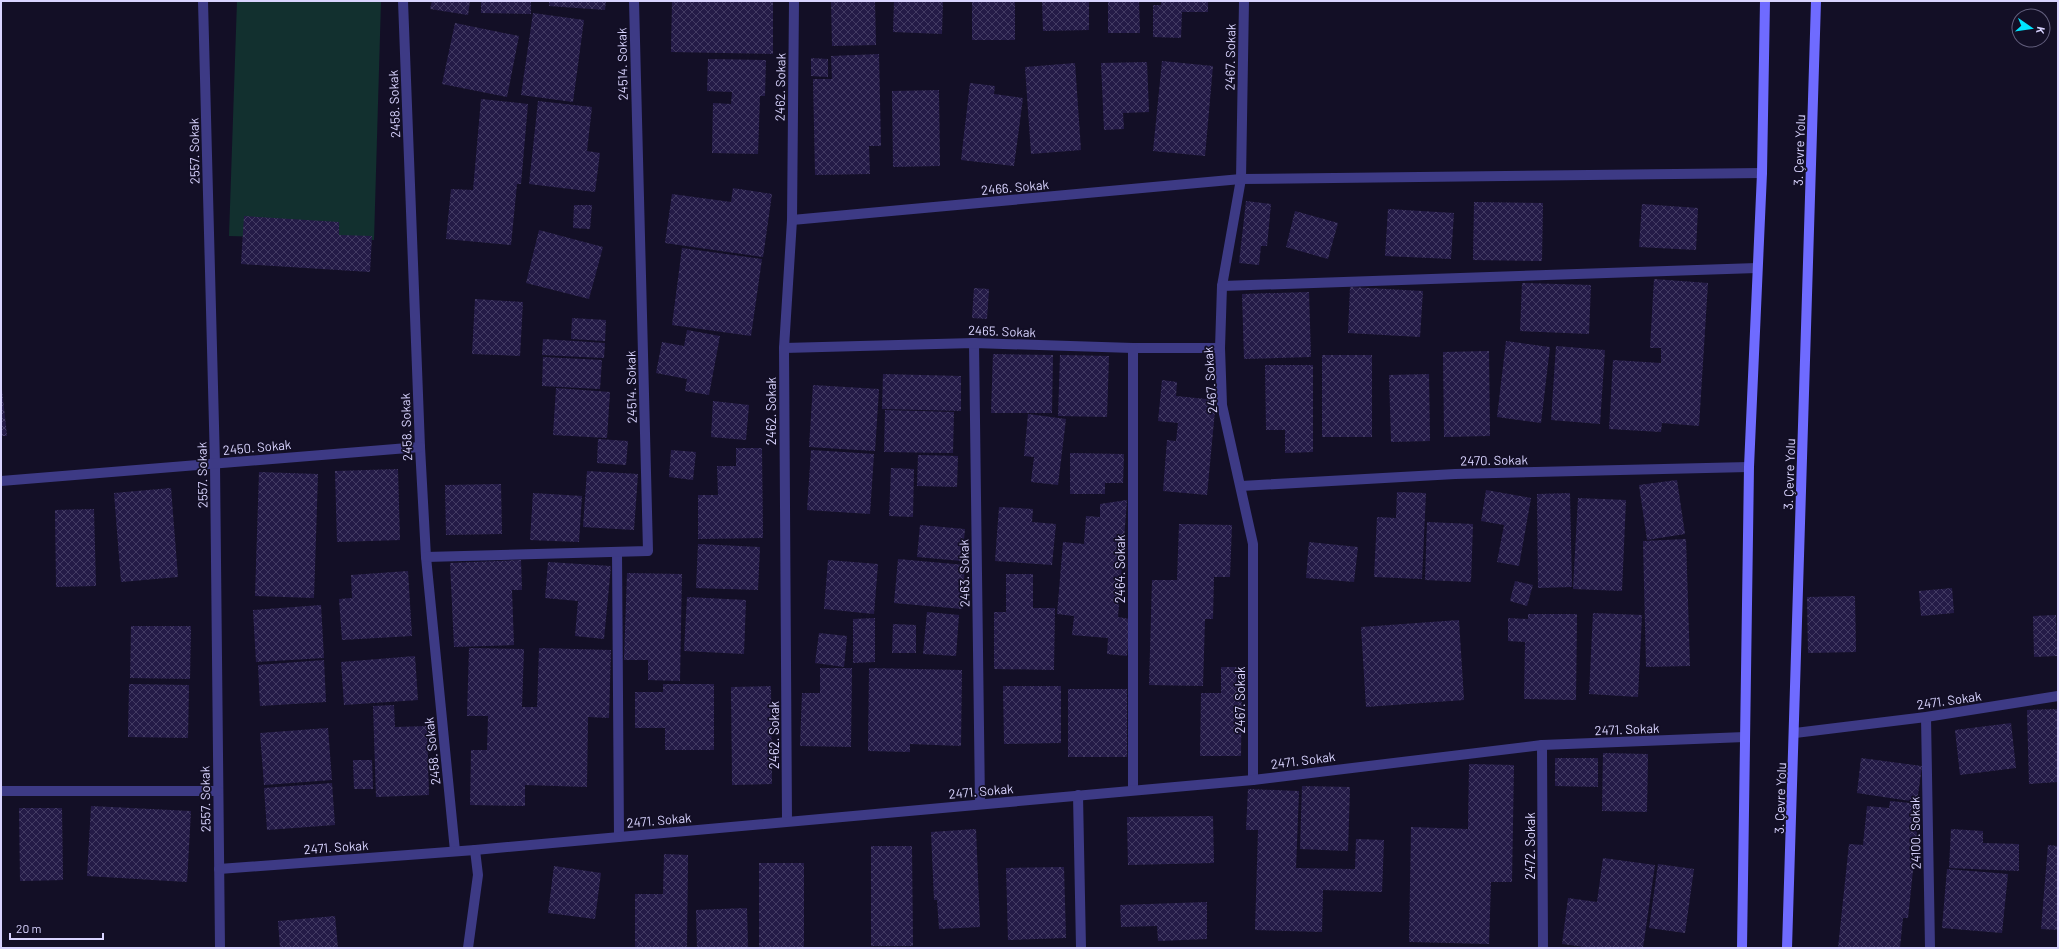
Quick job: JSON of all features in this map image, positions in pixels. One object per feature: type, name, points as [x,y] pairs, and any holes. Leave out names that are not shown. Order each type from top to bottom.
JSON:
[{"type":"main road","points":[[1742,948],[1749,467],[1762,173],[1765,1]]},
{"type":"main road","name":"3. Çevre Yolu","points":[[1787,948],[1795,733],[1816,1]]},
{"type":"street","name":"2557. Sokak","points":[[203,1],[215,464],[220,948]]},
{"type":"street","name":"2458. Sokak","points":[[403,1],[420,448],[426,557],[455,851]]},
{"type":"street","name":"24514. Sokak","points":[[426,557],[648,551],[634,1]]},
{"type":"street","name":"2462. Sokak","points":[[787,821],[784,348],[792,220],[794,1]]},
{"type":"street","name":"2467. Sokak","points":[[1244,1],[1241,179],[1222,286],[1220,348],[1222,405],[1254,544],[1253,780]]},
{"type":"street","name":"2466. Sokak","points":[[792,220],[1241,179],[1762,173]]},
{"type":"street","points":[[1222,286],[1757,268]]},
{"type":"street","name":"2465. Sokak","points":[[784,348],[974,343],[1132,348],[1220,348]]},
{"type":"street","name":"2463. Sokak","points":[[974,343],[980,804]]},
{"type":"street","name":"2464. Sokak","points":[[1132,348],[1133,790]]},
{"type":"street","name":"2450. Sokak","points":[[1,482],[420,448]]},
{"type":"street","name":"2470. Sokak","points":[[1241,486],[1454,474],[1749,467]]},
{"type":"street","points":[[616,552],[619,837]]},
{"type":"street","name":"2471. Sokak","points":[[1795,733],[1926,717],[2058,696]]},
{"type":"street","name":"24100. Sokak","points":[[1926,717],[1930,948]]},
{"type":"street","name":"2471. Sokak","points":[[219,869],[475,850],[1253,780],[1542,745],[1745,737]]},
{"type":"street","name":"2472. Sokak","points":[[1542,745],[1544,948]]},
{"type":"street","points":[[1,791],[218,791]]},
{"type":"street","points":[[1078,795],[1081,948]]},
{"type":"street","points":[[468,948],[478,875],[475,850]]},
{"type":"green space","points":[[237,1],[381,1],[374,240],[229,236]]},
{"type":"building","points":[[432,1],[470,1],[468,15],[430,9]]},
{"type":"building","points":[[481,1],[531,1],[531,14],[481,13]]},
{"type":"building","points":[[549,1],[606,1],[605,10],[549,6]]},
{"type":"building","points":[[672,1],[773,1],[773,54],[671,52]]},
{"type":"building","points":[[831,1],[875,1],[876,45],[832,46]]},
{"type":"building","points":[[894,1],[943,1],[942,34],[893,32]]},
{"type":"building","points":[[972,1],[1015,1],[1015,40],[972,40]]},
{"type":"building","points":[[1042,1],[1089,1],[1089,30],[1043,31]]},
{"type":"building","points":[[1108,1],[1139,1],[1140,33],[1108,33]]},
{"type":"building","points":[[1161,1],[1208,1],[1208,12],[1182,12],[1181,38],[1153,37],[1153,5],[1161,5]]},
{"type":"building","points":[[533,13],[584,20],[573,102],[521,95]]},
{"type":"building","points":[[455,23],[519,36],[507,97],[442,84]]},
{"type":"building","points":[[879,54],[881,146],[869,146],[870,174],[815,175],[813,79],[832,79],[831,56]]},
{"type":"building","points":[[811,58],[828,59],[828,77],[811,76]]},
{"type":"building","points":[[708,59],[766,60],[765,96],[760,96],[758,154],[712,153],[713,103],[731,104],[732,92],[707,91]]},
{"type":"building","points":[[1162,61],[1213,66],[1205,156],[1153,151]]},
{"type":"building","points":[[1147,62],[1149,112],[1123,113],[1124,129],[1104,130],[1101,63]]},
{"type":"building","points":[[1075,63],[1081,150],[1031,154],[1025,67]]},
{"type":"building","points":[[970,83],[995,86],[994,94],[1023,98],[1014,166],[961,160]]},
{"type":"building","points":[[939,90],[940,166],[893,167],[892,91]]},
{"type":"building","points":[[481,99],[528,104],[521,184],[517,184],[511,245],[446,239],[451,189],[473,190]]},
{"type":"building","points":[[538,101],[592,107],[587,151],[600,153],[595,192],[529,184]]},
{"type":"building","points":[[733,188],[772,194],[763,257],[665,243],[672,194],[731,202]]},
{"type":"building","points":[[1246,201],[1271,204],[1267,246],[1261,246],[1259,265],[1239,263]]},
{"type":"building","points":[[1474,202],[1543,203],[1542,261],[1473,260]]},
{"type":"building","points":[[1642,204],[1698,208],[1696,250],[1639,247]]},
{"type":"building","points":[[574,205],[592,205],[590,229],[573,228]]},
{"type":"building","points":[[1388,209],[1454,213],[1451,259],[1385,256]]},
{"type":"building","points":[[1295,211],[1338,223],[1328,259],[1286,247]]},
{"type":"building","points":[[244,216],[339,222],[339,235],[372,236],[370,272],[241,264]]},
{"type":"building","points":[[539,230],[603,247],[589,299],[526,283]]},
{"type":"building","points":[[682,248],[762,259],[751,336],[672,325]]},
{"type":"building","points":[[1654,279],[1708,283],[1699,426],[1662,423],[1661,432],[1609,429],[1613,360],[1661,363],[1661,348],[1650,348]]},
{"type":"building","points":[[1522,283],[1591,285],[1589,334],[1520,331]]},
{"type":"building","points":[[1350,287],[1423,291],[1420,337],[1348,333]]},
{"type":"building","points":[[974,288],[989,289],[987,319],[972,318]]},
{"type":"building","points":[[1309,292],[1311,357],[1244,359],[1242,294]]},
{"type":"building","points":[[475,299],[523,302],[520,356],[472,354]]},
{"type":"building","points":[[572,318],[606,320],[605,341],[571,339]]},
{"type":"building","points":[[687,330],[720,336],[709,395],[685,391],[687,379],[656,373],[662,342],[684,346]]},
{"type":"building","points":[[543,339],[605,343],[604,358],[542,355]]},
{"type":"building","points":[[1506,341],[1550,347],[1541,423],[1497,417]]},
{"type":"building","points":[[1556,346],[1605,350],[1600,424],[1551,420]]},
{"type":"building","points":[[1489,351],[1490,436],[1444,437],[1443,352]]},
{"type":"building","points":[[993,354],[1053,355],[1052,413],[991,413]]},
{"type":"building","points":[[1060,355],[1109,356],[1107,417],[1058,416]]},
{"type":"building","points":[[1322,355],[1372,355],[1372,437],[1322,437]]},
{"type":"building","points":[[543,357],[602,360],[600,389],[542,386]]},
{"type":"building","points":[[1265,365],[1313,365],[1313,452],[1285,453],[1285,430],[1266,430]]},
{"type":"building","points":[[883,374],[961,376],[961,411],[882,409]]},
{"type":"building","points":[[1429,374],[1430,441],[1391,442],[1389,375]]},
{"type":"building","points":[[1,380],[7,436],[1,436]]},
{"type":"building","points":[[1162,380],[1177,382],[1176,396],[1216,400],[1207,495],[1163,491],[1167,440],[1176,441],[1178,423],[1158,421]]},
{"type":"building","points":[[813,385],[879,389],[875,451],[809,447]]},
{"type":"building","points":[[556,388],[610,392],[607,438],[553,435]]},
{"type":"building","points":[[713,401],[749,405],[746,440],[711,437]]},
{"type":"building","points":[[885,410],[954,412],[953,453],[884,452]]},
{"type":"building","points":[[1028,414],[1066,419],[1058,485],[1031,482],[1034,457],[1024,456]]},
{"type":"building","points":[[598,439],[628,441],[626,465],[597,463]]},
{"type":"building","points":[[736,448],[762,448],[763,538],[698,539],[698,495],[718,495],[717,466],[736,466]]},
{"type":"building","points":[[671,450],[696,452],[693,480],[669,477]]},
{"type":"building","points":[[811,450],[874,454],[870,514],[807,510]]},
{"type":"building","points":[[1070,453],[1124,454],[1123,483],[1105,483],[1105,494],[1070,494]]},
{"type":"building","points":[[918,455],[958,456],[957,487],[917,486]]},
{"type":"building","points":[[891,468],[914,469],[913,517],[889,516]]},
{"type":"building","points":[[398,469],[400,540],[337,542],[335,471]]},
{"type":"building","points":[[587,471],[638,474],[634,530],[583,527]]},
{"type":"building","points":[[259,472],[318,474],[314,598],[255,596]]},
{"type":"building","points":[[1677,480],[1685,534],[1647,540],[1639,485]]},
{"type":"building","points":[[501,484],[502,534],[446,535],[445,485]]},
{"type":"building","points":[[171,488],[178,577],[121,582],[114,493]]},
{"type":"building","points":[[1486,490],[1531,498],[1519,566],[1497,562],[1504,525],[1481,521]]},
{"type":"building","points":[[1397,492],[1426,493],[1422,579],[1374,577],[1377,517],[1396,518]]},
{"type":"building","points":[[533,493],[582,496],[579,542],[530,540]]},
{"type":"building","points":[[1570,493],[1572,587],[1538,588],[1537,494]]},
{"type":"building","points":[[1578,498],[1626,500],[1622,591],[1573,589]]},
{"type":"building","points":[[1127,500],[1118,617],[1130,619],[1127,656],[1107,654],[1108,638],[1072,635],[1074,616],[1057,614],[1063,542],[1084,544],[1086,516],[1100,517],[1100,504]]},
{"type":"building","points":[[999,507],[1033,509],[1032,522],[1056,524],[1052,565],[995,561]]},
{"type":"building","points":[[94,509],[96,586],[56,587],[55,510]]},
{"type":"building","points":[[1427,522],[1473,524],[1471,582],[1425,580]]},
{"type":"building","points":[[1179,524],[1232,525],[1230,577],[1214,577],[1213,619],[1205,619],[1203,686],[1149,685],[1152,580],[1177,580]]},
{"type":"building","points":[[920,525],[965,529],[962,561],[917,557]]},
{"type":"building","points":[[1686,539],[1690,666],[1646,667],[1643,541]]},
{"type":"building","points":[[1309,542],[1358,547],[1354,582],[1306,578]]},
{"type":"building","points":[[698,544],[760,547],[758,590],[696,588]]},
{"type":"building","points":[[898,559],[965,565],[962,609],[894,603]]},
{"type":"building","points":[[521,560],[522,590],[512,590],[514,645],[454,647],[450,563]]},
{"type":"building","points":[[828,560],[878,564],[874,614],[824,609]]},
{"type":"building","points":[[548,562],[611,566],[604,639],[575,636],[578,601],[545,598]]},
{"type":"building","points":[[408,571],[412,636],[342,640],[339,599],[352,598],[351,575]]},
{"type":"building","points":[[627,573],[682,574],[680,681],[648,680],[648,660],[624,660]]},
{"type":"building","points":[[1006,574],[1033,574],[1033,608],[1055,608],[1054,670],[994,669],[994,612],[1006,612]]},
{"type":"building","points":[[1515,581],[1533,585],[1527,606],[1510,601]]},
{"type":"building","points":[[1952,588],[1954,613],[1921,616],[1919,591]]},
{"type":"building","points":[[1855,596],[1856,652],[1808,653],[1807,597]]},
{"type":"building","points":[[687,597],[746,600],[744,654],[684,651]]},
{"type":"building","points":[[321,605],[324,658],[256,662],[253,610]]},
{"type":"building","points":[[927,612],[959,615],[956,656],[923,654]]},
{"type":"building","points":[[1593,613],[1642,615],[1638,697],[1589,694]]},
{"type":"building","points":[[1528,614],[1577,614],[1576,700],[1524,699],[1525,642],[1508,641],[1508,618],[1528,619]]},
{"type":"building","points":[[2056,615],[2057,656],[2034,657],[2033,616]]},
{"type":"building","points":[[875,618],[875,662],[853,663],[853,619]]},
{"type":"building","points":[[1459,620],[1464,700],[1366,707],[1361,627]]},
{"type":"building","points":[[893,624],[916,625],[916,653],[892,653]]},
{"type":"building","points":[[131,626],[191,626],[190,679],[130,678]]},
{"type":"building","points":[[819,633],[847,636],[844,667],[815,663]]},
{"type":"building","points":[[469,648],[524,649],[522,707],[537,707],[539,648],[611,650],[609,718],[588,717],[587,787],[525,785],[525,806],[470,805],[471,750],[487,750],[488,716],[467,716]]},
{"type":"building","points":[[415,656],[418,700],[344,705],[341,662]]},
{"type":"building","points":[[324,660],[326,702],[260,706],[258,665]]},
{"type":"building","points":[[1221,667],[1242,667],[1241,756],[1200,756],[1201,693],[1221,693]]},
{"type":"building","points":[[820,668],[852,668],[851,747],[800,746],[802,693],[820,693]]},
{"type":"building","points":[[869,668],[962,670],[961,746],[910,744],[910,752],[868,751]]},
{"type":"building","points":[[129,684],[189,685],[188,738],[128,737]]},
{"type":"building","points":[[663,684],[714,684],[714,750],[665,750],[665,728],[635,728],[635,692],[663,692]]},
{"type":"building","points":[[771,686],[772,784],[732,785],[731,687]]},
{"type":"building","points":[[1003,686],[1061,686],[1061,743],[1004,744]]},
{"type":"building","points":[[1068,689],[1127,689],[1127,757],[1068,757]]},
{"type":"building","points":[[394,705],[395,727],[427,726],[429,795],[376,797],[373,706]]},
{"type":"building","points":[[2058,709],[2058,782],[2029,784],[2027,710]]},
{"type":"building","points":[[2011,723],[2016,768],[1960,775],[1955,730]]},
{"type":"building","points":[[328,728],[332,780],[264,785],[260,733]]},
{"type":"building","points":[[1603,753],[1648,754],[1647,812],[1602,811]]},
{"type":"building","points":[[1555,758],[1598,758],[1598,787],[1555,786]]},
{"type":"building","points":[[1861,758],[1922,766],[1917,802],[1857,793]]},
{"type":"building","points":[[353,760],[372,760],[373,789],[354,789]]},
{"type":"building","points":[[1469,764],[1514,765],[1512,882],[1491,882],[1489,944],[1409,942],[1411,827],[1468,829]]},
{"type":"building","points":[[332,783],[335,825],[267,830],[264,788]]},
{"type":"building","points":[[1302,786],[1350,787],[1348,851],[1300,849]]},
{"type":"building","points":[[1248,789],[1299,791],[1296,868],[1355,869],[1356,839],[1384,840],[1382,892],[1323,890],[1322,932],[1255,930],[1258,830],[1246,830]]},
{"type":"building","points":[[1890,801],[1920,804],[1908,918],[1903,918],[1900,948],[1838,948],[1849,844],[1863,845],[1867,806],[1889,808]]},
{"type":"building","points":[[91,806],[191,811],[187,882],[87,876]]},
{"type":"building","points":[[19,808],[62,808],[63,880],[20,881]]},
{"type":"building","points":[[1213,816],[1214,863],[1128,865],[1127,817]]},
{"type":"building","points":[[976,829],[980,927],[939,929],[937,900],[934,900],[931,832]]},
{"type":"building","points":[[1951,829],[1983,831],[1983,843],[2019,844],[2019,871],[1949,868]]},
{"type":"building","points":[[2048,845],[2058,846],[2058,930],[2041,929]]},
{"type":"building","points":[[871,846],[912,846],[913,946],[871,946]]},
{"type":"building","points":[[664,854],[688,855],[687,948],[635,948],[635,894],[663,894]]},
{"type":"building","points":[[1603,858],[1655,865],[1643,948],[1592,948],[1562,944],[1568,898],[1597,902]]},
{"type":"building","points":[[759,863],[804,863],[804,948],[759,948]]},
{"type":"building","points":[[1658,864],[1694,869],[1685,933],[1649,928]]},
{"type":"building","points":[[554,866],[601,873],[595,919],[548,913]]},
{"type":"building","points":[[1064,867],[1066,938],[1008,940],[1006,868]]},
{"type":"building","points":[[1947,869],[2008,874],[2002,933],[1942,928]]},
{"type":"building","points":[[1207,902],[1207,939],[1158,941],[1157,926],[1121,927],[1120,905]]},
{"type":"building","points":[[747,908],[748,948],[697,948],[696,910]]},
{"type":"building","points":[[335,916],[338,948],[280,948],[278,921]]}]
